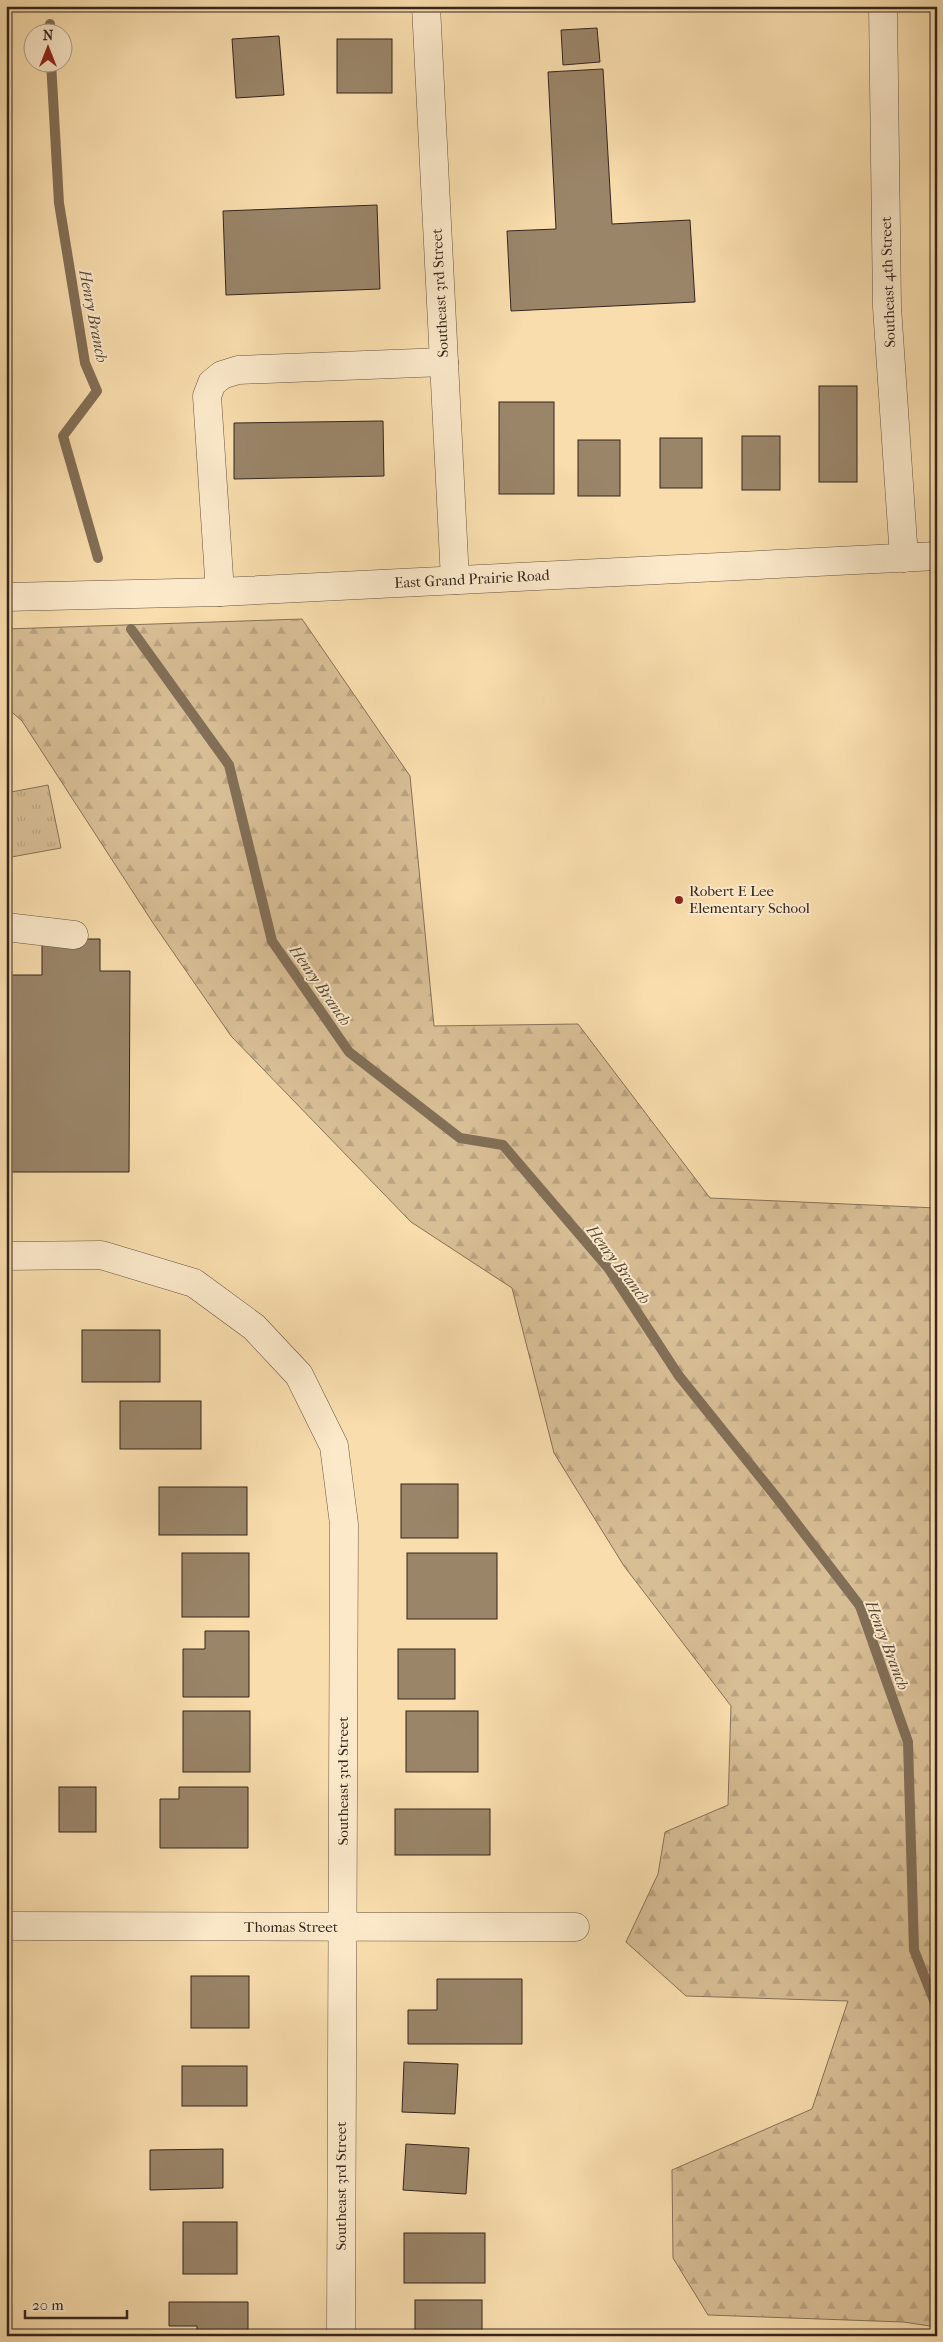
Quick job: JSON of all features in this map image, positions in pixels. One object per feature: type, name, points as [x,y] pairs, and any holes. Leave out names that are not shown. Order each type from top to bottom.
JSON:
[{"type":"street","name":"Southeast 3rd Street","points":[[426,6],[455,580]]},
{"type":"street","name":"Southeast 4th Street","points":[[883,6],[887,307],[904,558]]},
{"type":"street","points":[[220,592],[208,431],[207,396],[212,383],[222,375],[238,370],[444,362]]},
{"type":"street","name":"East Grand Prairie Road","points":[[6,597],[220,592],[937,556]]},
{"type":"street","points":[[6,927],[74,935]]},
{"type":"street","name":"Southeast 3rd Street","points":[[6,1256],[101,1255],[194,1283],[254,1327],[299,1375],[334,1446],[344,1524],[341,2336]]},
{"type":"street","name":"Thomas Street","points":[[6,1926],[575,1927]]},
{"type":"green space","points":[[302,619],[410,776],[434,1026],[578,1024],[710,1198],[937,1208],[937,2327],[903,2322],[708,2315],[673,2258],[672,2170],[812,2109],[848,2001],[686,1996],[626,1942],[658,1874],[665,1832],[728,1805],[731,1706],[624,1566],[554,1453],[512,1288],[411,1222],[231,1036],[153,923],[22,721],[6,707],[6,629]]},
{"type":"green space","points":[[48,785],[61,848],[6,858],[6,793]]},
{"type":"building","points":[[597,28],[600,62],[563,65],[561,30]]},
{"type":"building","points":[[279,36],[284,95],[236,98],[232,39]]},
{"type":"building","points":[[337,39],[392,39],[392,93],[337,93]]},
{"type":"building","points":[[603,69],[612,224],[690,220],[695,302],[511,311],[507,231],[556,229],[548,72]]},
{"type":"building","points":[[377,205],[380,289],[226,295],[223,211]]},
{"type":"building","points":[[819,386],[857,386],[857,482],[819,482]]},
{"type":"building","points":[[499,402],[554,402],[554,494],[499,494]]},
{"type":"building","points":[[383,421],[384,476],[234,479],[234,423]]},
{"type":"building","points":[[742,436],[780,436],[780,490],[742,490]]},
{"type":"building","points":[[660,438],[702,438],[702,488],[660,488]]},
{"type":"building","points":[[578,440],[620,440],[620,496],[578,496]]},
{"type":"building","points":[[42,939],[100,939],[100,971],[130,971],[129,1172],[6,1172],[6,975],[42,975]]},
{"type":"building","points":[[82,1330],[160,1330],[160,1382],[82,1382]]},
{"type":"building","points":[[120,1401],[201,1401],[201,1449],[120,1449]]},
{"type":"building","points":[[401,1484],[458,1484],[458,1538],[401,1538]]},
{"type":"building","points":[[159,1487],[247,1487],[247,1535],[159,1535]]},
{"type":"building","points":[[182,1553],[249,1553],[249,1617],[182,1617]]},
{"type":"building","points":[[407,1553],[497,1553],[497,1619],[407,1619]]},
{"type":"building","points":[[205,1631],[249,1631],[249,1697],[183,1697],[183,1649],[205,1649]]},
{"type":"building","points":[[398,1649],[455,1649],[455,1699],[398,1699]]},
{"type":"building","points":[[183,1711],[250,1711],[250,1772],[183,1772]]},
{"type":"building","points":[[406,1711],[478,1711],[478,1772],[406,1772]]},
{"type":"building","points":[[59,1787],[96,1787],[96,1832],[59,1832]]},
{"type":"building","points":[[179,1787],[248,1787],[248,1848],[160,1848],[160,1799],[179,1799]]},
{"type":"building","points":[[395,1809],[490,1809],[490,1855],[395,1855]]},
{"type":"building","points":[[191,1976],[249,1976],[249,2028],[191,2028]]},
{"type":"building","points":[[437,1979],[522,1979],[522,2044],[408,2044],[408,2010],[437,2010]]},
{"type":"building","points":[[404,2062],[458,2064],[455,2114],[402,2112]]},
{"type":"building","points":[[182,2066],[247,2066],[247,2106],[182,2106]]},
{"type":"building","points":[[406,2144],[469,2148],[466,2194],[403,2190]]},
{"type":"building","points":[[223,2149],[223,2188],[150,2190],[150,2150]]},
{"type":"building","points":[[183,2222],[237,2222],[237,2274],[183,2274]]},
{"type":"building","points":[[404,2233],[485,2233],[485,2283],[404,2283]]},
{"type":"building","points":[[415,2300],[482,2300],[482,2336],[415,2336]]},
{"type":"building","points":[[169,2302],[248,2302],[248,2336],[197,2336],[197,2326],[169,2326]]},
{"type":"waterway","name":"Henry Branch","points":[[52,72],[59,203],[85,363],[97,391],[63,436],[98,558]]},
{"type":"waterway","name":"Henry Branch","points":[[131,629],[229,765],[272,941],[349,1052],[460,1138],[503,1145],[609,1269],[679,1376],[777,1498],[860,1606],[908,1742],[914,1950],[937,2008]]},
{"type":"place","name":"Robert E Lee Elementary School","points":[[679,900]]}]
